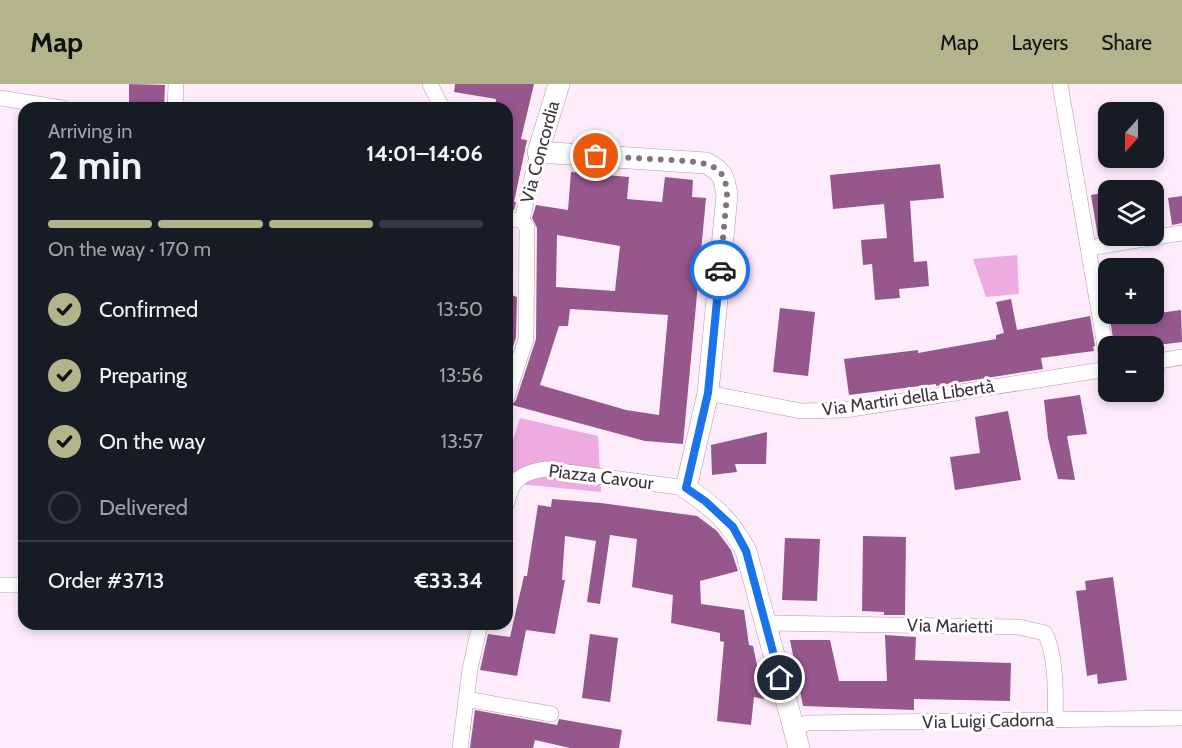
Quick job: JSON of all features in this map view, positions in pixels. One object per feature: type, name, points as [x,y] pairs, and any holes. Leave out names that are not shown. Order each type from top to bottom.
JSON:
[{"type":"street","points":[[175,102],[176,84]]},
{"type":"street","points":[[430,84],[439,102]]},
{"type":"street","name":"Via Concordia","points":[[515,220],[559,84]]},
{"type":"street","points":[[1060,84],[1103,336]]},
{"type":"street","points":[[0,98],[25,102]]},
{"type":"street","points":[[538,152],[688,161],[718,169],[725,179],[727,195],[708,393],[689,446],[686,488],[705,501],[733,527],[746,551],[796,738]]},
{"type":"street","points":[[513,379],[526,339],[527,228],[515,220]]},
{"type":"street","points":[[1089,248],[1182,233]]},
{"type":"street","points":[[1164,360],[1182,357]]},
{"type":"street","name":"Via Martiri della Libertà","points":[[708,393],[801,411],[845,410],[1098,371]]},
{"type":"street","points":[[513,477],[523,459]]},
{"type":"street","name":"Piazza Cavour","points":[[513,477],[545,469],[648,476],[686,488]]},
{"type":"street","points":[[0,585],[18,585]]},
{"type":"street","name":"Via Marietti","points":[[766,623],[1019,627],[1045,633],[1049,642],[1056,699],[1055,720]]},
{"type":"street","points":[[460,748],[470,669],[479,630]]},
{"type":"street","points":[[466,699],[551,714]]},
{"type":"street","name":"Via Luigi Cadorna","points":[[796,738],[807,723],[1182,718]]},
{"type":"shaded area","points":[[1017,255],[1019,294],[986,297],[973,259]]},
{"type":"shaded area","points":[[520,418],[598,436],[601,492],[513,484],[513,440]]},
{"type":"building","points":[[129,84],[165,85],[164,102],[129,102]]},
{"type":"building","points":[[455,84],[534,84],[521,139],[527,140],[514,210],[513,102],[496,102],[496,99],[454,92]]},
{"type":"building","points":[[940,164],[944,198],[910,201],[914,262],[927,261],[929,286],[899,289],[900,298],[875,300],[872,264],[863,265],[861,240],[887,238],[884,204],[833,209],[830,175]]},
{"type":"building","points":[[571,172],[629,177],[627,199],[662,202],[665,177],[693,180],[692,197],[706,198],[683,444],[645,441],[513,405],[536,339],[537,228],[532,218],[536,205],[568,210]],"holes":[[[557,235],[620,246],[615,291],[556,287]],[[570,309],[668,315],[659,415],[626,410],[540,385],[559,326],[568,326]]]},
{"type":"building","points":[[1098,194],[1098,237],[1091,195]]},
{"type":"building","points":[[1182,196],[1182,223],[1172,225],[1168,198]]},
{"type":"building","points":[[513,295],[517,297],[516,337],[513,347]]},
{"type":"building","points":[[1011,299],[1017,330],[1090,316],[1094,351],[1041,358],[1043,369],[936,386],[936,384],[849,395],[844,359],[918,350],[918,353],[996,339],[996,335],[1004,333],[996,302]]},
{"type":"building","points":[[780,308],[815,312],[808,376],[773,372]]},
{"type":"building","points":[[1181,310],[1182,342],[1164,344],[1164,336],[1113,336],[1111,324],[1164,324],[1164,312]]},
{"type":"building","points":[[1080,395],[1087,434],[1067,436],[1075,480],[1058,479],[1048,438],[1044,400]]},
{"type":"building","points":[[1008,411],[1021,480],[955,490],[950,457],[980,453],[975,417]]},
{"type":"building","points":[[767,432],[766,464],[735,464],[737,472],[712,475],[711,445]]},
{"type":"building","points":[[552,499],[697,516],[717,531],[731,550],[738,571],[700,581],[701,604],[744,610],[749,645],[753,646],[764,699],[754,697],[751,725],[717,721],[724,642],[720,641],[720,633],[671,623],[673,595],[632,587],[637,539],[610,535],[600,604],[587,602],[596,541],[565,536],[562,580],[565,580],[555,634],[526,630],[517,676],[480,670],[488,634],[510,637],[524,576],[527,576],[538,505],[551,507]]},
{"type":"building","points":[[863,536],[906,537],[905,615],[884,615],[884,612],[862,611]]},
{"type":"building","points":[[785,538],[820,539],[817,601],[782,600]]},
{"type":"building","points":[[1113,577],[1127,680],[1098,684],[1097,674],[1087,676],[1076,591],[1086,590],[1085,581]]},
{"type":"building","points":[[590,634],[618,638],[610,702],[582,698]]},
{"type":"building","points":[[885,635],[916,637],[915,660],[1011,663],[1010,701],[914,699],[914,710],[803,706],[790,640],[830,640],[839,681],[887,681]]},
{"type":"building","points":[[475,710],[557,725],[559,719],[622,730],[619,748],[570,748],[535,740],[533,748],[470,748]]},
{"type":"way so far","points":[[596,156],[688,161],[718,169],[725,179],[727,195],[720,270]]},
{"type":"route","points":[[720,270],[708,393],[686,488],[705,501],[733,527],[746,551],[780,678]]}]
